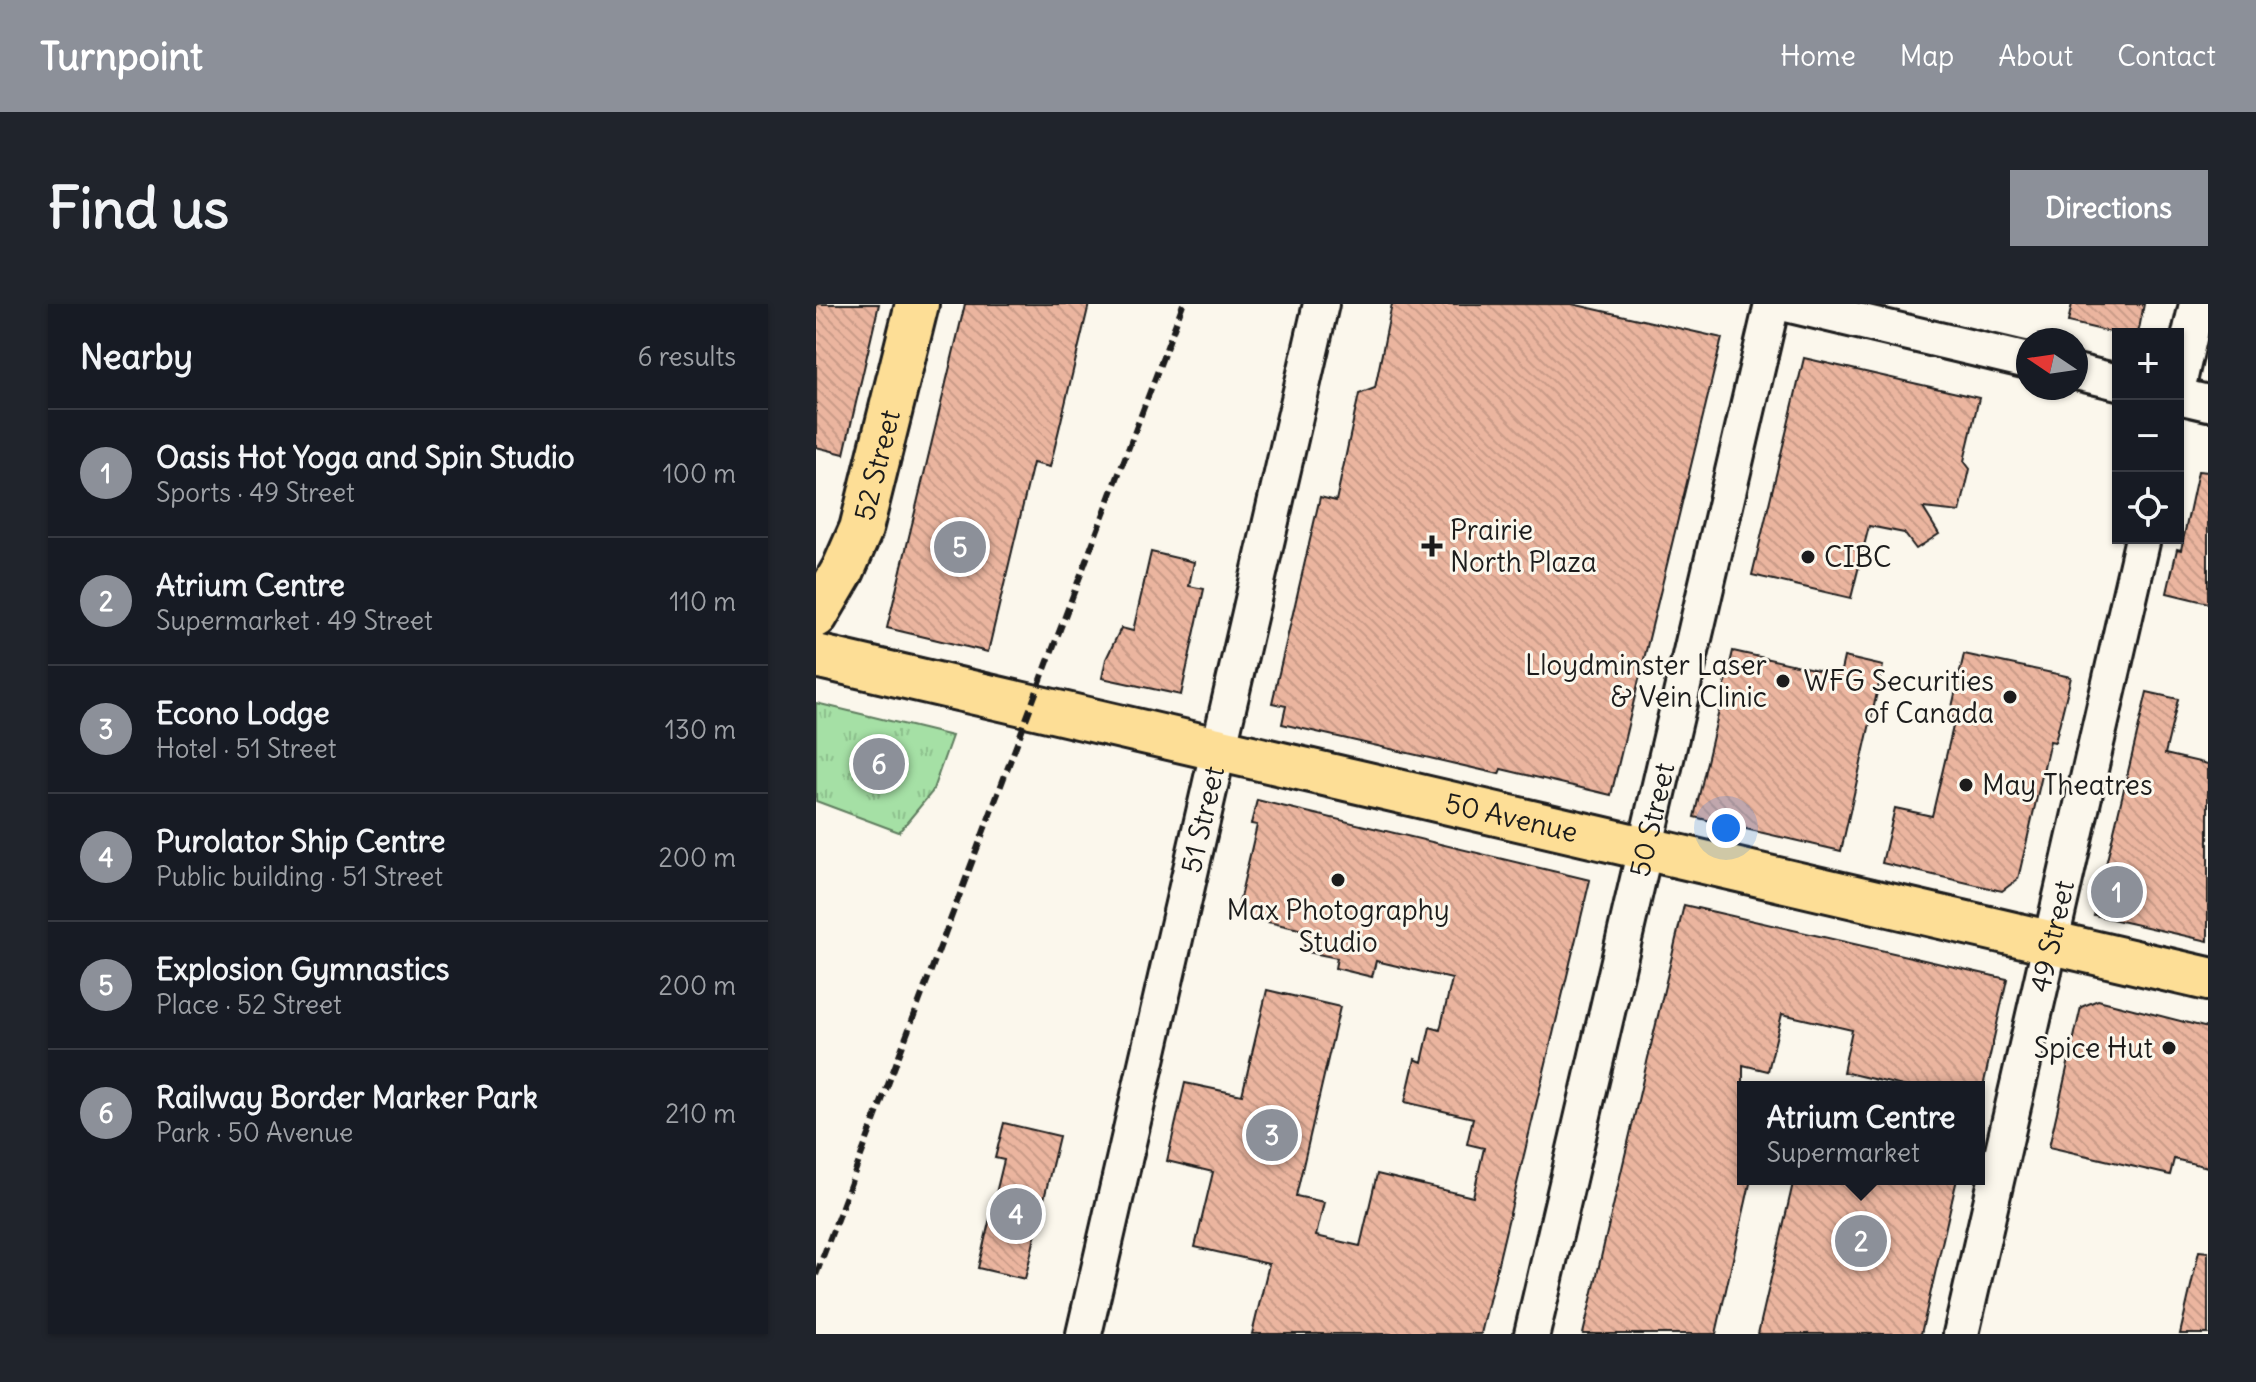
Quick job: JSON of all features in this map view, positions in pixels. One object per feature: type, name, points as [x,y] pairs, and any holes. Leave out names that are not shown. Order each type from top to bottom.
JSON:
[{"type":"main road","name":"52 Street","points":[[816,616],[843,570],[861,529],[917,304]]},
{"type":"main road","name":"50 Avenue","points":[[816,656],[2208,979]]},
{"type":"street","name":"51 Street","points":[[1084,1334],[1321,304]]},
{"type":"street","name":"50 Street","points":[[1532,1334],[1772,304]]},
{"type":"street","points":[[1786,304],[2016,358]]},
{"type":"street","points":[[2184,360],[2197,304]]},
{"type":"street","points":[[2088,375],[2112,381]]},
{"type":"street","points":[[2184,397],[2208,403]]},
{"type":"street","name":"49 Street","points":[[1961,1334],[2142,544]]},
{"type":"green space","points":[[816,703],[952,736],[932,792],[899,832],[816,801]]},
{"type":"building","points":[[816,304],[879,304],[844,454],[816,447]]},
{"type":"building","points":[[965,304],[1089,304],[1050,467],[1033,463],[988,652],[887,628]]},
{"type":"building","name":"Prairie North Plaza","points":[[1392,304],[1572,304],[1722,338],[1611,795],[1501,769],[1499,774],[1282,724],[1286,706],[1272,703],[1320,497],[1336,501],[1359,394],[1375,388]]},
{"type":"building","points":[[2072,304],[2144,304],[2139,328],[2112,328],[2112,332],[2068,322]]},
{"type":"building","points":[[1804,358],[1979,398],[1964,461],[1970,469],[1960,512],[1923,508],[1939,534],[1916,549],[1904,533],[1869,526],[1851,598],[1752,575]]},
{"type":"building","points":[[2198,471],[2208,472],[2208,603],[2167,593],[2177,549],[2181,550]]},
{"type":"building","points":[[1151,552],[1194,562],[1189,586],[1204,589],[1181,695],[1102,678],[1106,659],[1121,628],[1133,631]]},
{"type":"building","points":[[1733,651],[1840,675],[1844,657],[1883,666],[1841,851],[1694,817]]},
{"type":"building","points":[[1964,654],[2071,677],[2055,742],[2050,741],[2018,879],[2002,891],[1882,863],[1895,808],[1932,816],[1955,718],[1950,716]]},
{"type":"building","points":[[2147,692],[2178,699],[2165,754],[2208,764],[2208,941],[2094,915]]},
{"type":"building","points":[[1257,800],[1590,880],[1481,1334],[1252,1334],[1269,1264],[1195,1247],[1213,1172],[1167,1161],[1185,1083],[1242,1095],[1267,990],[1340,1007],[1296,1196],[1324,1202],[1316,1236],[1360,1246],[1377,1174],[1473,1197],[1484,1148],[1467,1144],[1473,1118],[1405,1102],[1415,1059],[1422,1062],[1430,1027],[1440,1030],[1452,979],[1376,961],[1372,977],[1335,968],[1337,958],[1303,951],[1308,931],[1236,915],[1257,825],[1251,824]]},
{"type":"building","points":[[1684,905],[2007,979],[1984,1081],[1881,1081],[1843,1072],[1852,1030],[1782,1014],[1768,1071],[1743,1065],[1743,1081],[1737,1081],[1737,1185],[1750,1185],[1716,1334],[1583,1334]]},
{"type":"building","points":[[2098,1000],[2208,1028],[2208,1167],[2174,1159],[2170,1175],[2049,1147],[2081,1007]]},
{"type":"building","points":[[1004,1123],[1059,1136],[1025,1279],[978,1268],[1004,1160],[995,1158]]},
{"type":"building","points":[[1793,1185],[1956,1185],[1921,1334],[1758,1334]]},
{"type":"building","points":[[2199,1251],[2208,1252],[2208,1334],[2180,1334]]},
{"type":"railway","points":[[816,1275],[1183,304]]},
{"type":"place","name":"Prairie North Plaza","points":[[1432,546]]},
{"type":"place","name":"Explosion Gymnastics","points":[[960,547]]},
{"type":"place","name":"CIBC","points":[[1808,557]]},
{"type":"place","name":"Lloydminster Laser & Vein Clinic","points":[[1783,681]]},
{"type":"place","name":"WFG Securities of Canada","points":[[2010,697]]},
{"type":"place","name":"Railway Border Marker Park","points":[[879,764]]},
{"type":"place","name":"May Theatres","points":[[1966,785]]},
{"type":"place","name":"Max Photography Studio","points":[[1338,880]]},
{"type":"place","name":"Oasis Hot Yoga and Spin Studio","points":[[2117,892]]},
{"type":"place","name":"Spice Hut","points":[[2169,1048]]},
{"type":"place","name":"Econo Lodge","points":[[1272,1135]]},
{"type":"place","name":"Purolator Ship Centre","points":[[1016,1214]]},
{"type":"place","name":"Atrium Centre","points":[[1861,1241]]}]
